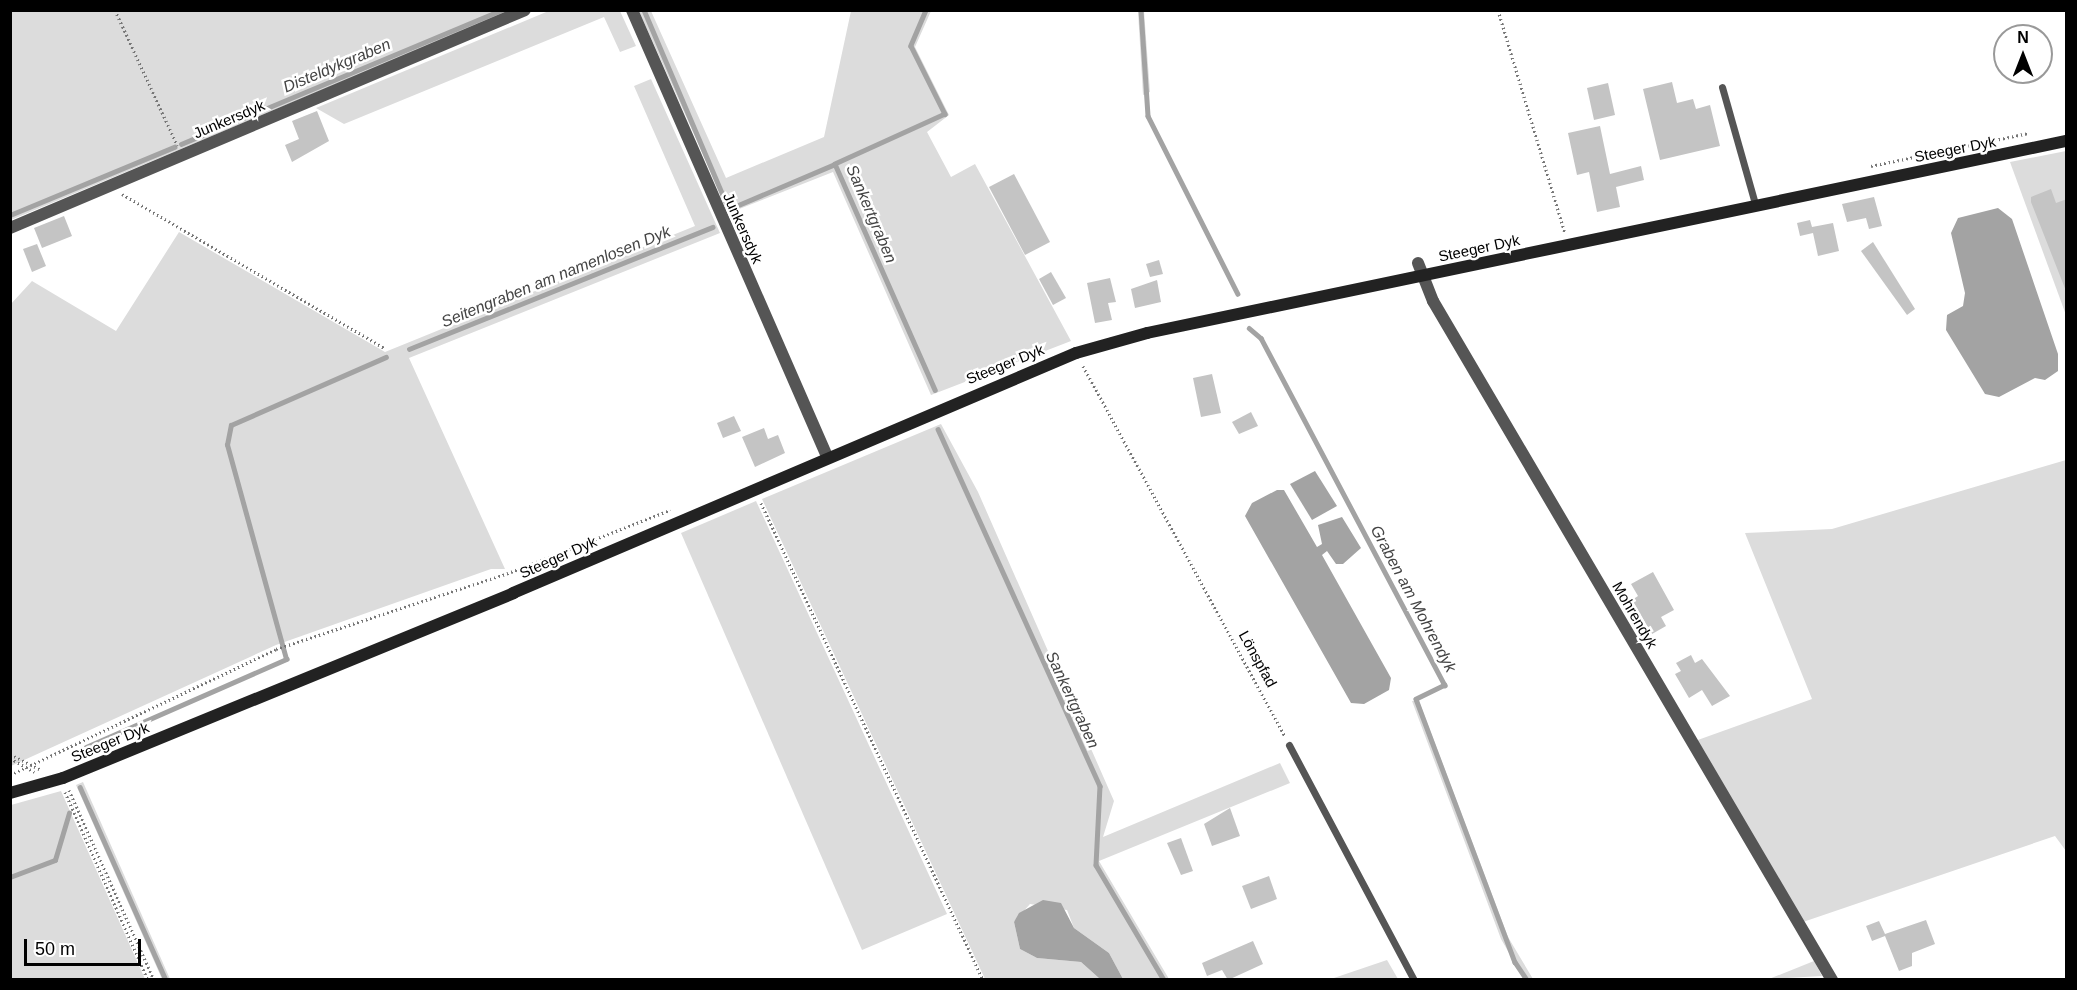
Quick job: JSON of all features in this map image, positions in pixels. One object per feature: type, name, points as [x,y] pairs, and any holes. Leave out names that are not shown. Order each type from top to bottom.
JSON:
[{"type":"street","name":"Junkersdyk","points":[[10,228],[525,10]]},
{"type":"street","name":"Junkersdyk","points":[[632,10],[827,456]]},
{"type":"street","name":"Steeger Dyk","points":[[10,793],[61,778],[1077,353],[1420,269],[1566,244],[2067,141]]},
{"type":"street","name":"Mohrendyk","points":[[1420,269],[1832,980]]},
{"type":"lane","points":[[1722,87],[1755,204]]},
{"type":"lane","points":[[1289,745],[1414,980]]},
{"type":"path","points":[[115,10],[182,155]]},
{"type":"path","points":[[1498,10],[1566,244]]},
{"type":"path","points":[[109,186],[384,348]]},
{"type":"path","name":"Lönspfad","points":[[1077,353],[1289,745]]},
{"type":"path","points":[[754,488],[982,980]]},
{"type":"path","points":[[10,774],[34,767],[63,746],[276,649],[297,646],[511,572],[673,508]]},
{"type":"path","points":[[10,756],[26,770],[61,778]]},
{"type":"path","points":[[10,756],[61,778],[154,980]]},
{"type":"path","points":[[61,778],[148,980]]},
{"type":"shaded area","points":[[11,10],[510,11],[11,220]]},
{"type":"shaded area","points":[[551,10],[620,11],[636,46],[620,52],[604,17],[344,124],[316,108]]},
{"type":"shaded area","points":[[639,11],[651,11],[726,178],[824,137],[851,11],[931,11],[915,47],[949,115],[927,132],[951,177],[975,164],[1071,341],[931,395],[833,172],[729,213]]},
{"type":"shaded area","points":[[1138,11],[1144,11],[1150,92],[1143,95]]},
{"type":"shaded area","points":[[651,79],[720,233],[409,358],[505,569],[491,569],[276,645],[11,766],[10,305],[32,281],[116,331],[179,232],[385,352],[695,226],[634,86]]},
{"type":"shaded area","points":[[2066,151],[2066,315],[2010,162]]},
{"type":"shaded area","points":[[1998,208],[2012,219],[2058,354],[2058,371],[2045,380],[2035,378],[1999,397],[1985,394],[1946,330],[1947,315],[1963,306],[1965,293],[1951,233],[1958,218]]},
{"type":"shaded area","points":[[941,424],[978,492],[1114,801],[1103,837],[1280,763],[1290,783],[1099,861],[1169,979],[1123,979],[1109,953],[1074,928],[1067,910],[1030,904],[1014,922],[1020,949],[1037,958],[1081,962],[1100,979],[985,979],[762,499]]},
{"type":"shaded area","points":[[2066,460],[2066,851],[2055,836],[1803,922],[1695,741],[1812,699],[1745,533],[1832,529]]},
{"type":"shaded area","points":[[1315,471],[1337,506],[1312,520],[1290,484]]},
{"type":"shaded area","points":[[1277,490],[1284,490],[1317,547],[1322,544],[1318,525],[1342,517],[1361,548],[1343,564],[1336,564],[1327,551],[1322,555],[1391,678],[1389,690],[1364,704],[1351,703],[1245,516],[1252,503]]},
{"type":"shaded area","points":[[756,501],[947,914],[862,950],[681,533]]},
{"type":"shaded area","points":[[1412,701],[1419,701],[1508,937],[1533,979],[1524,979],[1501,939]]},
{"type":"shaded area","points":[[83,782],[170,979],[162,979],[76,785]]},
{"type":"shaded area","points":[[61,791],[145,979],[11,979],[11,805]]},
{"type":"shaded area","points":[[1043,900],[1061,903],[1074,928],[1109,953],[1123,979],[1100,979],[1081,962],[1037,958],[1020,949],[1014,922],[1019,913]]},
{"type":"shaded area","points":[[1387,960],[1398,979],[1331,979]]},
{"type":"shaded area","points":[[1814,961],[1822,976],[1769,979]]},
{"type":"building","points":[[1672,82],[1677,103],[1693,99],[1696,109],[1710,105],[1720,146],[1660,160],[1643,89]]},
{"type":"building","points":[[1608,83],[1615,115],[1594,120],[1587,88]]},
{"type":"building","points":[[317,111],[329,141],[292,162],[285,145],[299,139],[292,121]]},
{"type":"building","points":[[1600,126],[1610,174],[1641,166],[1644,180],[1616,187],[1620,207],[1597,212],[1589,172],[1577,175],[1568,133]]},
{"type":"building","points":[[1014,174],[1050,242],[1025,255],[989,187]]},
{"type":"building","points":[[2051,189],[2056,203],[2067,199],[2066,291],[2031,202],[2031,197]]},
{"type":"building","points":[[1874,197],[1882,226],[1869,229],[1866,218],[1847,222],[1842,204]]},
{"type":"building","points":[[64,216],[72,236],[42,248],[34,228]]},
{"type":"building","points":[[1810,220],[1812,227],[1833,223],[1839,251],[1818,256],[1813,233],[1800,236],[1797,223]]},
{"type":"building","points":[[1873,242],[1915,309],[1907,315],[1861,251]]},
{"type":"building","points":[[37,244],[46,266],[32,272],[23,249]]},
{"type":"building","points":[[1159,260],[1163,274],[1150,277],[1146,264]]},
{"type":"building","points":[[1051,272],[1066,298],[1053,305],[1039,279]]},
{"type":"building","points":[[1110,278],[1116,302],[1108,303],[1112,320],[1095,323],[1087,283]]},
{"type":"building","points":[[1157,280],[1161,302],[1135,308],[1131,289]]},
{"type":"building","points":[[1212,374],[1221,413],[1201,417],[1193,378]]},
{"type":"building","points":[[1251,412],[1258,426],[1239,434],[1232,422]]},
{"type":"building","points":[[734,416],[741,431],[723,438],[717,423]]},
{"type":"building","points":[[764,428],[768,439],[778,435],[785,453],[755,467],[742,437]]},
{"type":"building","points":[[1653,572],[1674,610],[1661,617],[1666,626],[1652,634],[1632,600],[1638,596],[1631,584]]},
{"type":"building","points":[[1691,655],[1695,663],[1702,659],[1730,696],[1712,706],[1702,690],[1689,698],[1675,674],[1681,671],[1676,663]]},
{"type":"building","points":[[1230,808],[1240,836],[1212,846],[1204,824]]},
{"type":"building","points":[[1181,838],[1193,871],[1181,875],[1167,843]]},
{"type":"building","points":[[1269,876],[1277,899],[1251,909],[1242,886]]},
{"type":"building","points":[[1926,920],[1935,944],[1912,953],[1912,966],[1899,971],[1885,936],[1872,941],[1866,926],[1879,921],[1885,934]]},
{"type":"building","points":[[1253,941],[1263,964],[1228,980],[1222,970],[1207,976],[1202,963]]},
{"type":"waterway","name":"Disteldykgraben","points":[[181,144],[502,10]]},
{"type":"waterway","name":"Disteldykgraben","points":[[644,10],[729,209],[835,164]]},
{"type":"waterway","name":"Sankertgraben","points":[[926,10],[911,46],[945,114],[835,164],[935,390]]},
{"type":"waterway","name":"Graben am Mohrendyk","points":[[1141,10],[1148,116],[1238,294]]},
{"type":"waterway","name":"Disteldykgraben","points":[[10,215],[174,147]]},
{"type":"waterway","name":"Seitengraben am namenlosen Dyk","points":[[409,349],[712,227]]},
{"type":"waterway","name":"Graben am Mohrendyk","points":[[1249,328],[1261,338],[1445,685],[1416,699],[1515,962],[1527,980]]},
{"type":"waterway","name":"Seitengraben am namenlosen Dyk","points":[[86,747],[286,659],[227,445],[231,425],[386,357]]},
{"type":"waterway","name":"Sankertgraben","points":[[938,429],[1100,786],[1096,865],[1164,980]]},
{"type":"waterway","points":[[80,787],[166,980]]},
{"type":"waterway","points":[[10,877],[55,860],[69,813]]}]
